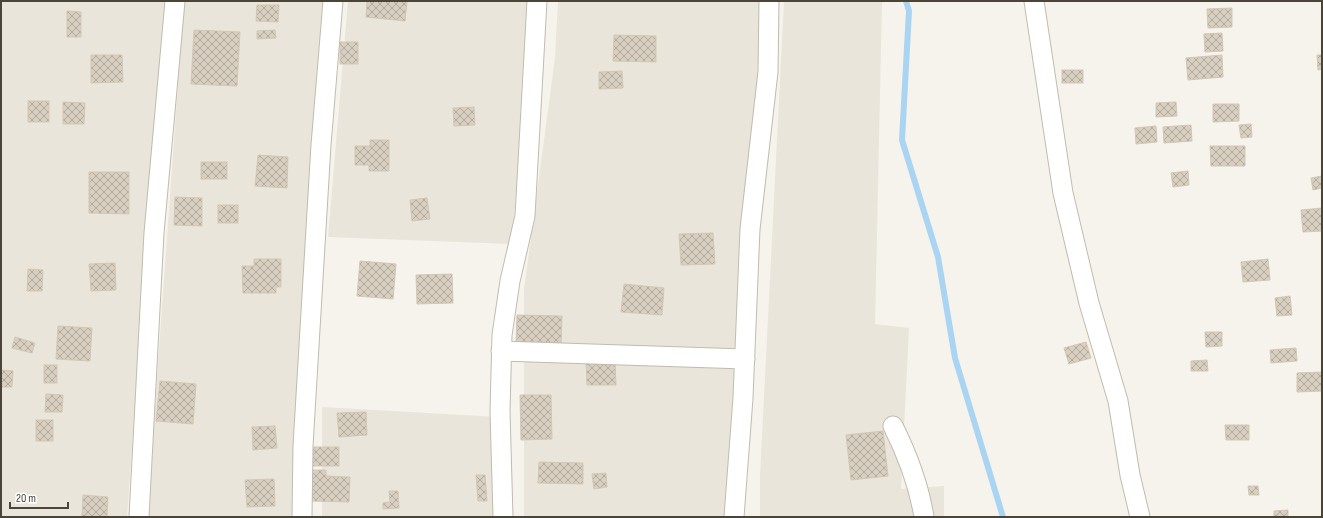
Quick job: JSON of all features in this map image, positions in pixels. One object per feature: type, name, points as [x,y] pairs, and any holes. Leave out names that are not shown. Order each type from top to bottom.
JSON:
[{"type":"street","points":[[139,517],[154,233],[175,1]]},
{"type":"street","points":[[302,517],[303,446],[320,153],[333,1]]},
{"type":"street","points":[[503,517],[500,411],[502,335],[510,281],[525,216],[537,1]]},
{"type":"street","points":[[734,517],[743,398],[750,230],[768,72],[769,1]]},
{"type":"street","points":[[1034,1],[1063,192],[1089,303],[1118,401],[1130,475],[1140,517]]},
{"type":"street","points":[[501,351],[745,359]]},
{"type":"street","points":[[893,426],[903,446],[922,506],[924,517]]},
{"type":"shaded area","points":[[1,1],[165,1],[127,517],[1,517]]},
{"type":"shaded area","points":[[184,1],[327,1],[292,517],[147,517]]},
{"type":"shaded area","points":[[348,1],[531,1],[512,244],[328,237]]},
{"type":"shaded area","points":[[558,1],[760,1],[742,517],[524,517],[524,290],[555,58]]},
{"type":"shaded area","points":[[784,1],[882,1],[875,324],[909,328],[901,489],[944,486],[944,517],[760,517],[760,476]]},
{"type":"shaded area","points":[[322,407],[499,417],[496,517],[322,517]]},
{"type":"building","points":[[367,1],[407,1],[405,21],[366,17]]},
{"type":"building","points":[[257,5],[279,5],[278,22],[256,21]]},
{"type":"building","points":[[1232,8],[1232,27],[1208,28],[1207,9]]},
{"type":"building","points":[[67,11],[81,12],[81,37],[67,37]]},
{"type":"building","points":[[194,30],[240,32],[237,86],[191,84]]},
{"type":"building","points":[[275,30],[276,38],[257,39],[257,31]]},
{"type":"building","points":[[1222,33],[1223,51],[1205,52],[1204,34]]},
{"type":"building","points":[[614,35],[656,36],[656,62],[613,61]]},
{"type":"building","points":[[340,42],[358,42],[358,64],[340,64]]},
{"type":"building","points":[[91,55],[122,55],[123,82],[91,83]]},
{"type":"building","points":[[1222,55],[1223,77],[1188,80],[1186,58]]},
{"type":"building","points":[[1317,55],[1322,55],[1322,69],[1318,70]]},
{"type":"building","points":[[1062,70],[1083,70],[1083,83],[1062,83]]},
{"type":"building","points":[[622,71],[623,88],[599,89],[599,72]]},
{"type":"building","points":[[28,101],[49,101],[49,122],[28,122]]},
{"type":"building","points":[[63,102],[85,103],[84,124],[63,124]]},
{"type":"building","points":[[1176,102],[1177,116],[1156,117],[1156,103]]},
{"type":"building","points":[[1213,104],[1239,104],[1239,121],[1213,122]]},
{"type":"building","points":[[474,107],[475,125],[454,126],[453,108]]},
{"type":"building","points":[[1251,124],[1252,137],[1241,138],[1239,125]]},
{"type":"building","points":[[1191,125],[1192,141],[1164,143],[1163,127]]},
{"type":"building","points":[[1156,126],[1157,142],[1136,144],[1135,128]]},
{"type":"building","points":[[370,140],[389,140],[389,171],[369,171],[369,165],[355,165],[355,146],[370,146]]},
{"type":"building","points":[[1210,146],[1245,146],[1245,166],[1211,166]]},
{"type":"building","points":[[258,155],[288,157],[287,188],[255,186]]},
{"type":"building","points":[[201,162],[227,162],[227,179],[201,179]]},
{"type":"building","points":[[1188,171],[1189,185],[1173,187],[1171,173]]},
{"type":"building","points":[[89,172],[129,172],[129,214],[89,213]]},
{"type":"building","points":[[1322,176],[1322,188],[1313,190],[1311,178]]},
{"type":"building","points":[[175,197],[202,198],[202,226],[174,225]]},
{"type":"building","points":[[427,198],[430,219],[412,221],[410,200]]},
{"type":"building","points":[[218,205],[238,205],[238,223],[218,223]]},
{"type":"building","points":[[1322,208],[1322,231],[1303,232],[1301,210]]},
{"type":"building","points":[[713,233],[715,264],[681,265],[679,234]]},
{"type":"building","points":[[254,259],[281,259],[281,287],[276,287],[276,293],[243,293],[242,266],[254,266]]},
{"type":"building","points":[[1268,259],[1270,280],[1243,282],[1241,262]]},
{"type":"building","points":[[360,261],[396,264],[393,299],[357,296]]},
{"type":"building","points":[[115,263],[116,290],[91,291],[89,264]]},
{"type":"building","points":[[28,269],[43,270],[42,291],[27,291]]},
{"type":"building","points":[[452,274],[453,303],[417,304],[416,275]]},
{"type":"building","points":[[624,284],[664,288],[662,315],[621,312]]},
{"type":"building","points":[[1290,296],[1292,315],[1277,316],[1275,298]]},
{"type":"building","points":[[517,315],[562,316],[561,346],[516,344]]},
{"type":"building","points":[[58,326],[92,328],[90,361],[56,359]]},
{"type":"building","points":[[1205,332],[1222,332],[1222,346],[1206,347]]},
{"type":"building","points":[[15,337],[35,343],[32,353],[12,348]]},
{"type":"building","points":[[1086,342],[1091,358],[1069,364],[1064,348]]},
{"type":"building","points":[[1296,348],[1297,361],[1271,363],[1270,350]]},
{"type":"building","points":[[586,360],[615,360],[616,385],[587,385]]},
{"type":"building","points":[[1207,360],[1208,371],[1191,371],[1191,361]]},
{"type":"building","points":[[44,365],[57,365],[57,383],[44,383]]},
{"type":"building","points":[[1,370],[13,371],[12,387],[1,387]]},
{"type":"building","points":[[1322,372],[1322,391],[1297,392],[1297,373]]},
{"type":"building","points":[[160,381],[196,384],[193,424],[156,421]]},
{"type":"building","points":[[46,394],[63,395],[62,412],[45,412]]},
{"type":"building","points":[[520,395],[551,395],[552,439],[521,440]]},
{"type":"building","points":[[366,412],[367,435],[339,437],[337,413]]},
{"type":"building","points":[[36,420],[53,420],[53,441],[36,441]]},
{"type":"building","points":[[1225,425],[1249,425],[1249,440],[1226,440]]},
{"type":"building","points":[[275,426],[277,448],[253,450],[252,427]]},
{"type":"building","points":[[883,431],[888,476],[851,480],[846,435]]},
{"type":"building","points":[[311,447],[339,447],[339,466],[311,466]]},
{"type":"building","points":[[539,462],[583,463],[583,484],[538,483]]},
{"type":"building","points":[[311,470],[326,470],[326,476],[350,477],[349,502],[311,501]]},
{"type":"building","points":[[606,473],[607,487],[594,489],[592,474]]},
{"type":"building","points":[[476,475],[485,475],[487,501],[478,501]]},
{"type":"building","points":[[274,479],[275,506],[247,507],[245,480]]},
{"type":"building","points":[[1248,486],[1258,486],[1259,495],[1249,495]]},
{"type":"building","points":[[389,491],[398,491],[399,508],[383,509],[383,503],[390,502]]},
{"type":"building","points":[[83,495],[108,497],[107,517],[82,517]]},
{"type":"building","points":[[1288,510],[1288,517],[1274,517],[1274,511]]},
{"type":"waterway","points":[[906,1],[909,11],[902,140],[938,257],[955,358],[1003,517]]}]
